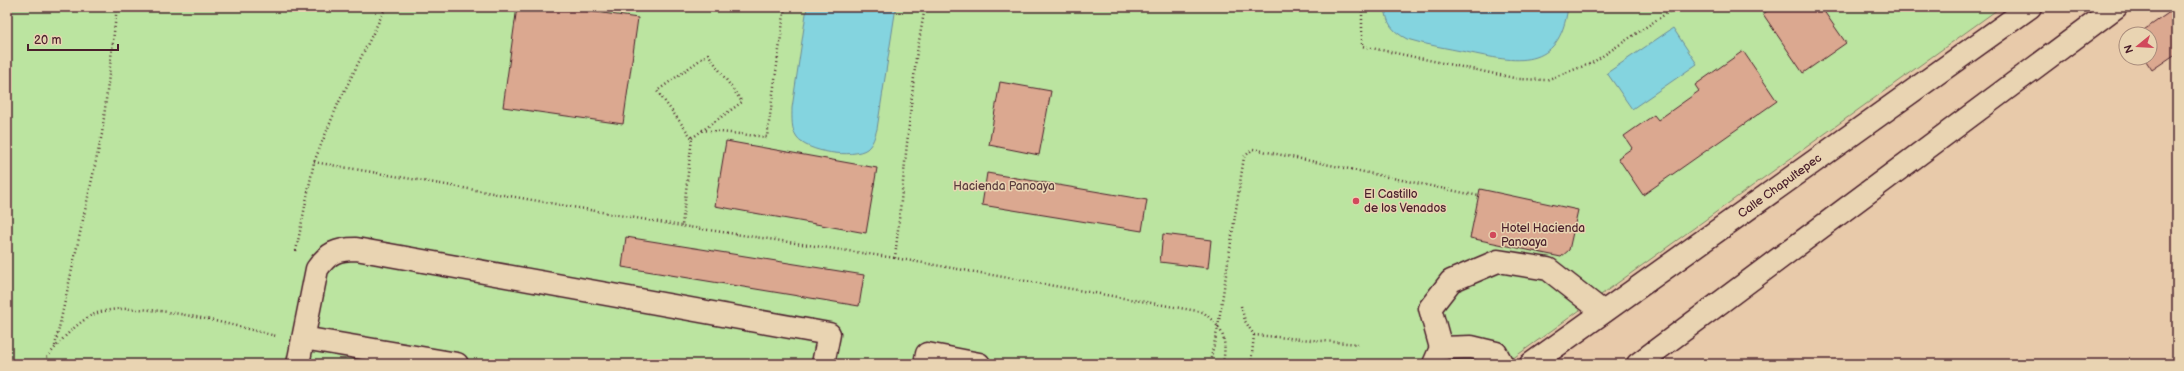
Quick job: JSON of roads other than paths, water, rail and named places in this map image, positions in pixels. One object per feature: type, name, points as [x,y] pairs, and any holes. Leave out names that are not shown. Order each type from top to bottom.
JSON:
[{"type":"main road","name":"Calle Chapultepec","points":[[1531,364],[2030,7]]},
{"type":"main road","points":[[1638,364],[2116,7]]},
{"type":"main road","points":[[298,364],[317,269],[324,259],[334,251],[356,248],[829,334],[823,364]]},
{"type":"main road","points":[[1502,364],[1496,353],[1471,347],[1438,356],[1430,308],[1452,281],[1498,261],[1548,269],[1603,312]]},
{"type":"main road","points":[[303,338],[458,364]]},
{"type":"main road","points":[[925,364],[928,354],[978,364]]},
{"type":"water","points":[[807,7],[896,7],[877,129],[871,145],[867,149],[860,152],[841,154],[820,150],[802,143],[795,135],[792,123],[792,108]]},
{"type":"water","points":[[1385,7],[1568,7],[1563,28],[1555,43],[1545,53],[1533,58],[1518,60],[1485,56],[1407,39],[1394,30],[1391,26],[1387,18]]},
{"type":"water","points":[[1673,28],[1697,64],[1632,109],[1607,73]]},
{"type":"place","name":"El Castillo de los Venados","points":[[1356,201]]},
{"type":"place","name":"Hotel Hacienda Panoaya","points":[[1493,235]]},
{"type":"park label","name":"Hacienda Panoaya","points":[[1004,186]]}]
